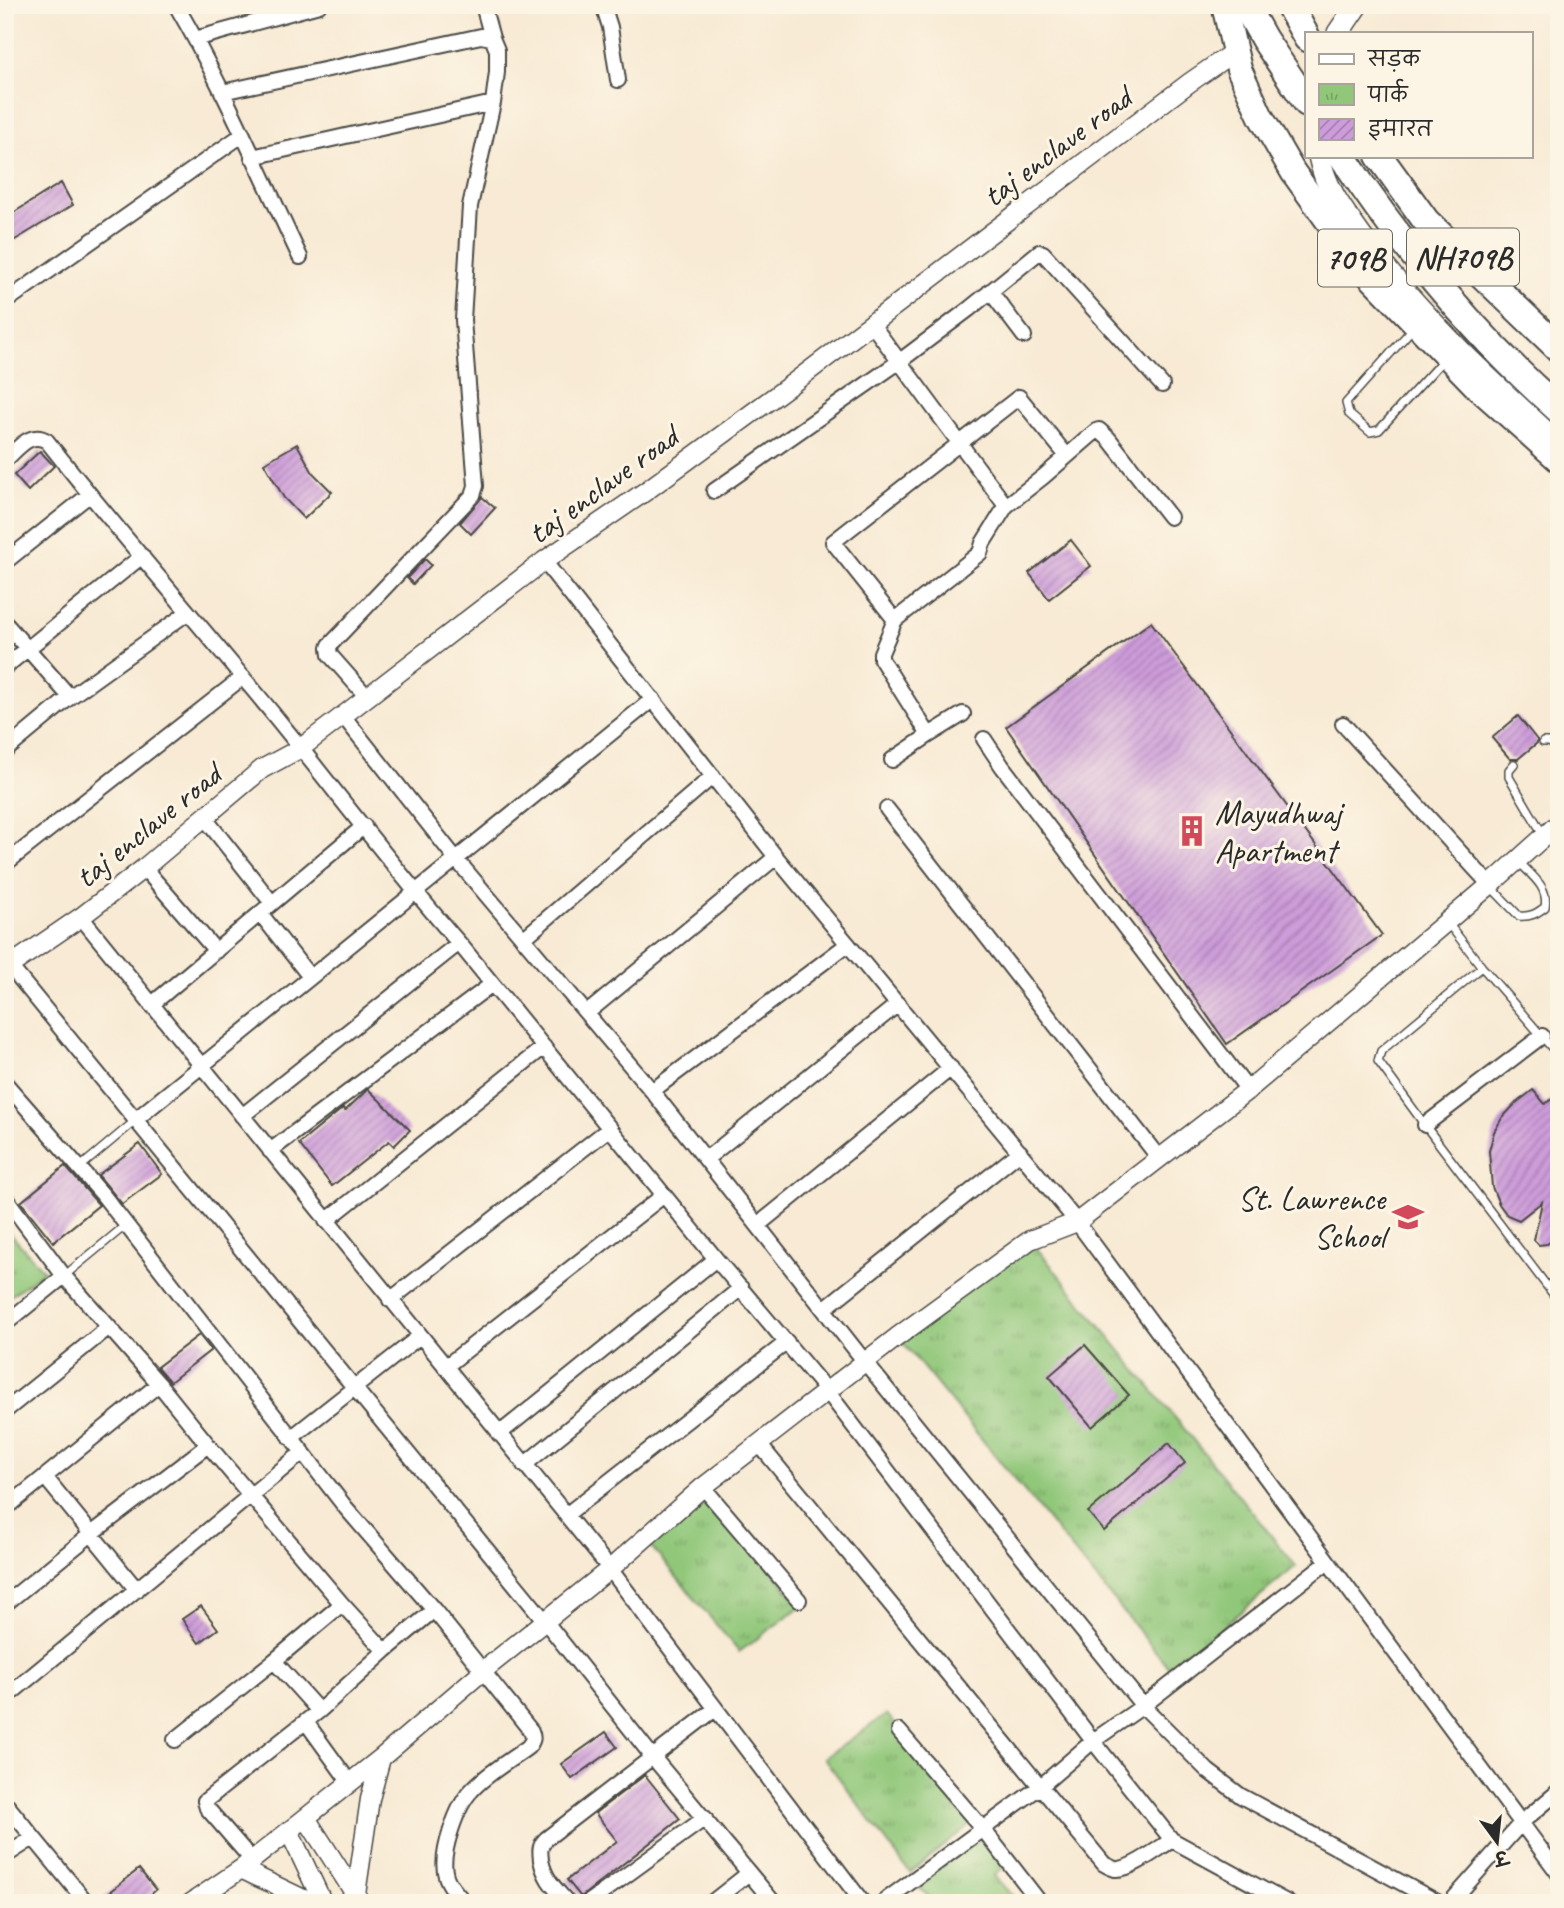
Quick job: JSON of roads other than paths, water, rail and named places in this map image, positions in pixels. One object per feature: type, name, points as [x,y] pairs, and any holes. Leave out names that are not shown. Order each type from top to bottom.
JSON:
[{"type":"highway","name":"709B","points":[[1224,5],[1239,69],[1261,116],[1293,172],[1361,267],[1476,386],[1559,460]]},
{"type":"highway","points":[[1245,5],[1305,100]]},
{"type":"highway","points":[[1289,5],[1305,34]]},
{"type":"highway","name":"NH709B","points":[[1343,158],[1460,310],[1527,381],[1559,410]]},
{"type":"highway","name":"NH709B","points":[[1380,158],[1426,221],[1559,349]]},
{"type":"main road","points":[[1339,32],[1357,5]]},
{"type":"main road","points":[[1320,158],[1333,196],[1386,271],[1476,368],[1559,444]]},
{"type":"street","points":[[176,5],[222,92],[300,257]]},
{"type":"street","points":[[195,38],[319,5]]},
{"type":"street","points":[[368,698],[330,655],[330,645],[473,495],[476,486],[463,320],[470,206],[493,103],[497,72],[497,50],[483,5]]},
{"type":"street","points":[[603,5],[612,38],[618,80]]},
{"type":"street","points":[[222,92],[481,36],[492,38]]},
{"type":"street","name":"taj enclave road","points":[[7,965],[81,917],[262,769],[302,748],[544,561],[646,491],[1235,51]]},
{"type":"street","points":[[253,158],[493,103]]},
{"type":"street","points":[[5,302],[242,135]]},
{"type":"street","points":[[714,491],[900,361],[1037,253],[1042,253],[1162,385]]},
{"type":"street","points":[[990,291],[1024,336]]},
{"type":"street","points":[[872,323],[1006,506]]},
{"type":"street","points":[[895,620],[832,542],[1020,397],[1067,456]]},
{"type":"street","points":[[929,735],[881,659],[881,653],[895,620],[980,553],[983,543],[1006,506],[1099,430],[1170,517]]},
{"type":"street","points":[[5,460],[29,439],[43,437],[302,748],[415,893],[827,1391],[1093,1741],[1172,1840],[1288,1903]]},
{"type":"street","points":[[5,562],[89,495]]},
{"type":"street","points":[[5,667],[142,556]]},
{"type":"street","points":[[544,561],[776,857],[1077,1222],[1559,1874]]},
{"type":"street","points":[[5,751],[71,696],[187,613]]},
{"type":"street","points":[[5,623],[71,696]]},
{"type":"street","points":[[5,864],[243,677]]},
{"type":"street","points":[[135,1120],[653,699]]},
{"type":"street","points":[[892,760],[963,714]]},
{"type":"street","points":[[344,717],[456,859],[652,1091],[864,1362],[1143,1706],[1208,1771],[1241,1796],[1439,1903]]},
{"type":"street","points":[[1343,724],[1490,885]]},
{"type":"street","points":[[984,739],[1051,832],[1248,1090]]},
{"type":"street","points":[[523,939],[713,776]]},
{"type":"street","points":[[887,808],[1153,1163]]},
{"type":"street","points":[[204,817],[272,903]]},
{"type":"street","points":[[151,1005],[364,826]]},
{"type":"street","points":[[191,1903],[247,1865],[350,1783],[610,1569],[703,1487],[864,1362],[1030,1240],[1077,1222],[1248,1090],[1553,833]]},
{"type":"street","points":[[587,1013],[776,857]]},
{"type":"street","points":[[144,868],[216,951]]},
{"type":"street","points":[[260,913],[310,977]]},
{"type":"street","points":[[81,917],[610,1569],[863,1903]]},
{"type":"street","points":[[242,1116],[459,943]]},
{"type":"street","points":[[652,1091],[848,944]]},
{"type":"street","points":[[7,965],[774,1903]]},
{"type":"street","points":[[270,1151],[492,984]]},
{"type":"street","points":[[706,1159],[898,1004]]},
{"type":"street","points":[[1425,1125],[1542,1036]]},
{"type":"street","points":[[326,1221],[544,1047]]},
{"type":"street","points":[[758,1225],[951,1068]]},
{"type":"street","points":[[5,1083],[126,1225],[346,1508],[435,1610],[533,1736],[528,1747],[474,1787],[462,1804],[448,1841],[444,1868],[447,1879],[465,1903]]},
{"type":"street","points":[[390,1300],[610,1128]]},
{"type":"street","points":[[824,1310],[1020,1152]]},
{"type":"street","points":[[445,1367],[664,1195]]},
{"type":"street","points":[[5,1197],[64,1276],[159,1384],[342,1604],[385,1651]]},
{"type":"street","points":[[499,1434],[716,1259]]},
{"type":"street","points":[[5,1324],[64,1276]]},
{"type":"street","points":[[524,1465],[741,1288]]},
{"type":"street","points":[[5,1411],[109,1327]]},
{"type":"street","points":[[291,1438],[420,1336]]},
{"type":"street","points":[[566,1515],[787,1342]]},
{"type":"street","points":[[5,1509],[159,1384]]},
{"type":"street","points":[[759,1444],[1104,1864],[1112,1869],[1121,1869],[1172,1840]]},
{"type":"street","points":[[5,1604],[208,1445]]},
{"type":"street","points":[[5,1698],[303,1452]]},
{"type":"street","points":[[45,1477],[137,1590]]},
{"type":"street","points":[[703,1487],[799,1600]]},
{"type":"street","points":[[882,1903],[1041,1787],[1093,1741],[1143,1706],[1327,1562]]},
{"type":"street","points":[[175,1740],[342,1604]]},
{"type":"street","points":[[312,1903],[247,1865],[207,1808],[205,1801],[306,1722],[435,1610]]},
{"type":"street","points":[[274,1661],[319,1711]]},
{"type":"street","points":[[568,1903],[545,1876],[541,1844],[715,1709]]},
{"type":"street","points":[[306,1722],[350,1783]]},
{"type":"street","points":[[899,1731],[983,1829],[1038,1900]]},
{"type":"street","points":[[358,1899],[370,1799],[380,1758]]},
{"type":"street","points":[[1450,1903],[1522,1822],[1559,1791]]},
{"type":"street","points":[[5,1803],[81,1901]]},
{"type":"street","points":[[306,1818],[358,1899]]},
{"type":"street","points":[[588,1903],[705,1818]]},
{"type":"street","points":[[289,1831],[323,1903]]},
{"type":"street","points":[[5,1856],[33,1838]]},
{"type":"street","points":[[711,1903],[749,1872]]},
{"type":"lane","points":[[1416,324],[1346,403],[1349,414],[1370,432],[1380,430],[1447,356]]},
{"type":"lane","points":[[1543,742],[1549,742],[1559,748]]},
{"type":"lane","points":[[1514,764],[1509,770],[1509,777],[1553,833]]},
{"type":"lane","points":[[1490,885],[1519,916],[1536,914],[1545,907],[1545,890],[1518,860]]},
{"type":"lane","points":[[1447,922],[1559,1056]]},
{"type":"lane","points":[[1482,967],[1391,1042],[1378,1055],[1378,1060],[1559,1302]]},
{"type":"lane","points":[[79,1168],[135,1120]]},
{"type":"lane","points":[[64,1276],[126,1225]]},
{"type":"place","name":"Mayudhwaj Apartment","points":[[1192,831]]},
{"type":"place","name":"St. Lawrence School","points":[[1408,1217]]}]
